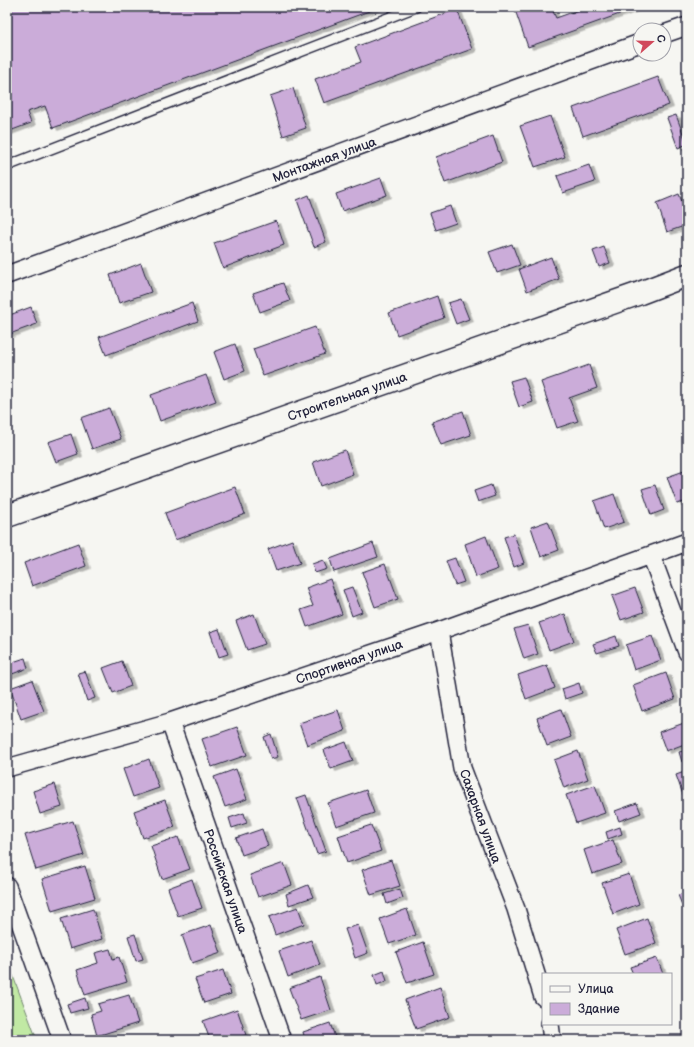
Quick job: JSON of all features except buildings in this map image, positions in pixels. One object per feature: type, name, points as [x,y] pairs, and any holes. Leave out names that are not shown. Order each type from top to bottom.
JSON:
[{"type":"street","points":[[672,31],[687,26]]},
{"type":"street","name":"Монтажная улица","points":[[7,275],[632,46]]},
{"type":"street","name":"Строительная улица","points":[[7,516],[687,275]]},
{"type":"street","name":"Спортивная улица","points":[[7,768],[170,722],[439,631],[687,542]]},
{"type":"street","points":[[651,555],[687,652]]},
{"type":"street","name":"Сахарная улица","points":[[439,631],[462,768],[516,909],[542,994]]},
{"type":"street","name":"Российская улица","points":[[170,722],[282,1040]]},
{"type":"street","points":[[7,886],[62,1040]]},
{"type":"street","points":[[550,1025],[552,1040]]},
{"type":"lane","points":[[7,166],[416,7]]},
{"type":"green space","points":[[7,960],[37,1040],[7,1040]]}]
